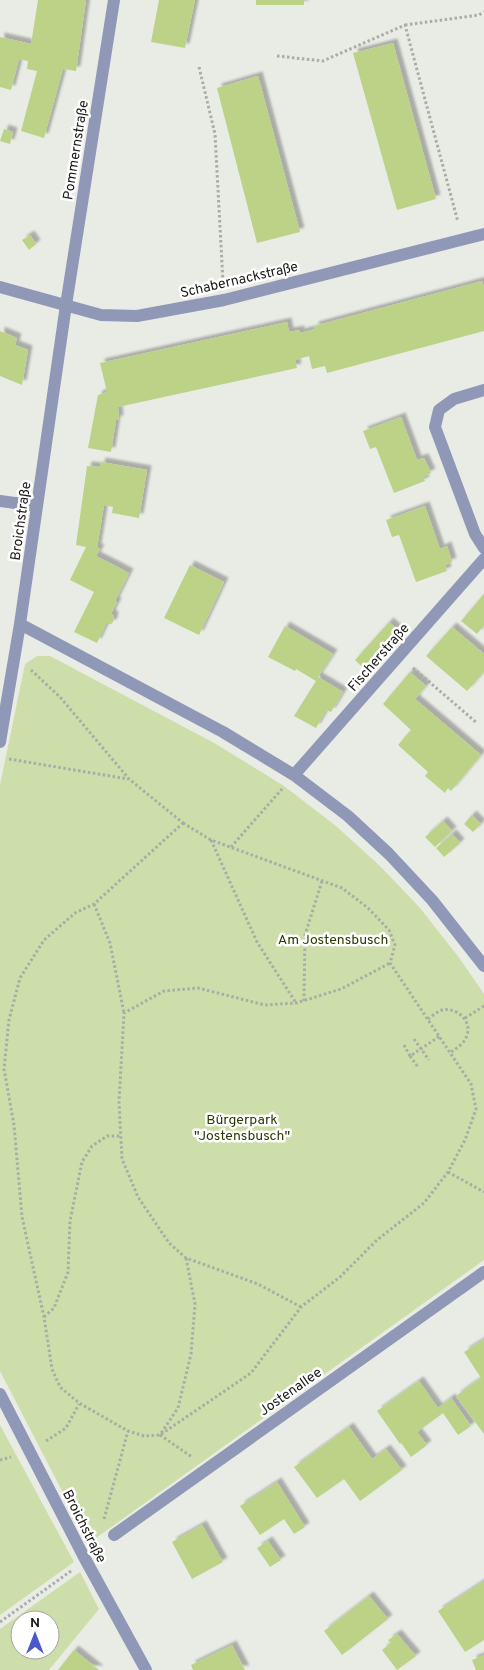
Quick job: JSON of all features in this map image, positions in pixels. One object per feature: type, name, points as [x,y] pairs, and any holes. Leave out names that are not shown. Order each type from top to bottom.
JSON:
[{"type":"street","name":"Pommernstraße","points":[[66,305],[114,0]]},
{"type":"street","name":"Schabernackstraße","points":[[0,287],[101,315],[137,316],[224,300],[484,234]]},
{"type":"street","name":"Broichstraße","points":[[0,742],[20,624],[66,305]]},
{"type":"street","points":[[484,390],[454,399],[439,410],[435,427],[475,534],[484,548]]},
{"type":"street","points":[[0,501],[37,506]]},
{"type":"street","name":"Fischerstraße","points":[[294,775],[484,559]]},
{"type":"street","points":[[20,624],[223,732],[294,775],[348,816],[389,854],[432,900],[484,966]]},
{"type":"street","name":"Jostenallee","points":[[114,1535],[484,1272]]},
{"type":"street","name":"Broichstraße","points":[[0,1394],[84,1557],[146,1670]]},
{"type":"path","points":[[277,56],[323,61],[405,25],[479,15],[484,12]]},
{"type":"path","points":[[405,25],[463,240]]},
{"type":"path","points":[[200,67],[215,134],[224,300]]},
{"type":"path","points":[[399,656],[477,723]]},
{"type":"path","points":[[60,697],[129,779],[183,823],[211,840],[342,888],[368,908],[389,930],[395,945],[390,963],[341,989],[304,1001],[264,1005],[198,988],[164,991],[124,1013]]},
{"type":"path","points":[[0,757],[129,779]]},
{"type":"path","points":[[231,847],[294,775]]},
{"type":"path","points":[[183,823],[94,904],[75,914],[44,940],[20,978],[8,1020],[4,1069],[14,1125],[22,1217],[44,1317],[52,1369],[60,1387],[79,1404],[128,1431],[144,1436],[160,1435],[251,1373],[301,1307],[340,1277],[377,1240],[424,1203],[448,1172],[466,1140],[476,1110],[471,1084],[390,963]]},
{"type":"path","points":[[211,840],[257,942],[296,1003]]},
{"type":"path","points":[[304,1001],[305,935],[322,881]]},
{"type":"path","points":[[94,904],[110,943],[124,1013],[120,1136],[122,1159],[138,1197],[169,1243],[186,1258],[258,1284],[301,1307]]},
{"type":"path","points":[[465,1018],[484,1006]]},
{"type":"path","points":[[428,1019],[440,1011],[451,1010],[465,1018],[467,1035],[462,1044],[451,1052]]},
{"type":"path","points":[[410,1056],[440,1036]]},
{"type":"path","points":[[414,1039],[429,1060]]},
{"type":"path","points":[[404,1045],[418,1067]]},
{"type":"path","points":[[44,1317],[54,1308],[68,1272],[70,1221],[82,1162],[92,1146],[107,1136],[120,1136]]},
{"type":"path","points":[[448,1172],[484,1192]]},
{"type":"path","points":[[160,1435],[178,1408],[191,1354],[195,1304],[186,1258]]},
{"type":"path","points":[[102,1526],[128,1431]]},
{"type":"path","points":[[160,1435],[208,1467]]},
{"type":"path","points":[[0,1622],[72,1570],[84,1557]]},
{"type":"green space","name":"Bürgerpark \"Jostensbusch\"","points":[[37,656],[50,656],[216,744],[284,786],[336,826],[380,866],[420,908],[460,959],[484,994],[484,1260],[89,1543],[0,1371],[0,785],[25,664]]},
{"type":"green space","points":[[0,1425],[74,1562],[0,1615]]},
{"type":"green space","points":[[80,1572],[99,1609],[60,1657],[60,1610],[27,1610]]},
{"type":"green space","points":[[10,1622],[10,1660],[57,1660],[49,1670],[0,1670],[0,1629]]},
{"type":"building","points":[[38,0],[86,0],[76,71],[63,69],[44,138],[21,131],[37,71],[27,69],[28,61],[19,59],[11,90],[0,87],[0,37],[31,44]]},
{"type":"building","points":[[159,0],[195,0],[185,48],[151,42]]},
{"type":"building","points":[[256,0],[304,0],[304,5],[256,5]]},
{"type":"building","points":[[393,43],[436,199],[397,210],[353,53]]},
{"type":"building","points":[[258,76],[300,232],[257,243],[217,88]]},
{"type":"building","points":[[4,129],[13,132],[10,144],[0,141]]},
{"type":"building","points":[[30,235],[36,244],[29,250],[22,240]]},
{"type":"building","points":[[482,281],[484,288],[484,331],[327,373],[325,366],[312,369],[309,356],[295,360],[297,368],[118,407],[119,420],[116,420],[111,452],[88,448],[98,395],[107,392],[100,363],[287,322],[289,332],[300,330],[300,333],[315,329],[314,326]]},
{"type":"building","points":[[0,331],[17,338],[15,345],[28,350],[22,385],[0,376]]},
{"type":"building","points":[[401,417],[417,460],[424,458],[431,473],[423,477],[425,481],[394,493],[376,447],[370,449],[363,431]]},
{"type":"building","points":[[101,462],[147,470],[139,518],[112,513],[113,507],[104,505],[97,548],[100,549],[96,556],[129,573],[115,601],[117,602],[111,614],[114,616],[113,622],[106,624],[97,643],[74,632],[94,592],[70,580],[86,547],[76,545],[87,466],[100,467]]},
{"type":"building","points":[[425,506],[440,549],[447,546],[452,562],[445,565],[447,571],[416,582],[399,535],[392,537],[386,520]]},
{"type":"building","points":[[190,565],[224,582],[199,635],[164,618]]},
{"type":"building","points":[[484,594],[484,625],[477,634],[461,621]]},
{"type":"building","points":[[389,622],[399,631],[365,670],[355,660]]},
{"type":"building","points":[[285,626],[333,654],[318,677],[343,692],[331,712],[326,710],[316,728],[294,716],[316,681],[296,669],[295,671],[268,657]]},
{"type":"building","points":[[452,627],[484,654],[484,672],[467,691],[426,656]]},
{"type":"building","points":[[410,672],[426,686],[415,699],[481,755],[451,791],[448,788],[445,793],[425,776],[428,772],[398,745],[411,730],[383,704]]},
{"type":"building","points":[[472,815],[481,824],[473,832],[464,824]]},
{"type":"building","points":[[443,821],[452,831],[435,847],[425,837]]},
{"type":"building","points":[[452,834],[460,843],[444,857],[436,848]]},
{"type":"building","points":[[484,1339],[484,1434],[456,1396],[481,1378],[464,1352]]},
{"type":"building","points":[[419,1381],[438,1408],[451,1398],[471,1426],[458,1435],[443,1413],[417,1432],[427,1445],[411,1457],[377,1411]]},
{"type":"building","points":[[349,1427],[372,1459],[386,1449],[402,1470],[360,1501],[344,1479],[317,1498],[294,1467]]},
{"type":"building","points":[[277,1482],[305,1527],[294,1534],[284,1519],[260,1535],[240,1506]]},
{"type":"building","points":[[202,1525],[223,1562],[192,1579],[172,1542]]},
{"type":"building","points":[[268,1541],[281,1560],[270,1567],[257,1548]]},
{"type":"building","points":[[484,1581],[484,1640],[465,1652],[438,1611]]},
{"type":"building","points":[[369,1596],[388,1619],[342,1655],[324,1631]]},
{"type":"building","points":[[397,1634],[416,1656],[397,1670],[382,1650],[391,1643],[388,1640]]},
{"type":"building","points":[[232,1645],[245,1670],[193,1670],[191,1665]]},
{"type":"building","points":[[74,1650],[99,1670],[58,1670]]},
{"type":"building","points":[[484,1655],[484,1670],[476,1670],[472,1660]]},
{"type":"park label","name":"Am Jostensbusch","points":[[333,939]]}]
